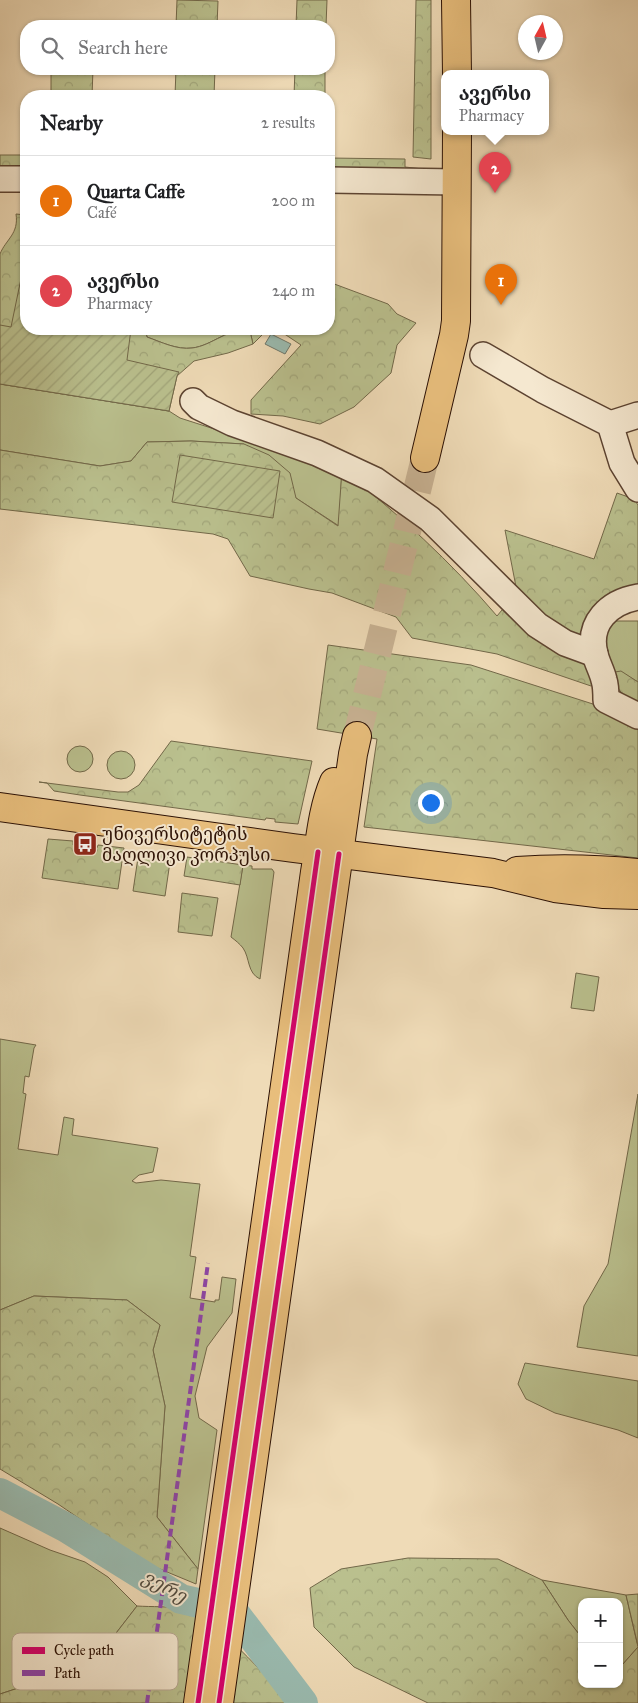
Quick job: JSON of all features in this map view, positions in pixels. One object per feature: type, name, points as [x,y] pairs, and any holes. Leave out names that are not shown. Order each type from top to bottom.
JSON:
[{"type":"main road","points":[[456,0],[457,70]]},
{"type":"main road","points":[[425,458],[456,322],[458,135]]},
{"type":"main road","points":[[219,1703],[264,1317],[328,853],[355,745]]},
{"type":"main road","points":[[0,807],[328,853],[493,873],[555,888],[604,894],[638,895]]},
{"type":"main road","points":[[493,873],[555,868],[606,870],[638,874]]},
{"type":"main road","points":[[198,1703],[264,1317]]},
{"type":"street","points":[[0,180],[20,179]]},
{"type":"street","points":[[335,180],[457,182]]},
{"type":"street","points":[[483,355],[543,390],[610,424],[638,415]]},
{"type":"street","points":[[193,401],[199,407],[232,423],[317,454],[374,480],[430,519],[537,625],[566,643],[595,654]]},
{"type":"street","points":[[610,424],[622,463],[638,489]]},
{"type":"street","points":[[638,597],[617,603],[607,609],[595,626],[593,635],[595,654],[604,680],[606,700],[638,716]]},
{"type":"green space","points":[[177,0],[218,1],[217,20],[176,20]]},
{"type":"green space","points":[[297,0],[327,0],[326,20],[296,20]]},
{"type":"green space","points":[[416,0],[431,0],[431,159],[413,157]]},
{"type":"green space","points":[[51,75],[93,75],[92,90],[51,90]]},
{"type":"green space","points":[[176,75],[215,75],[214,90],[175,90]]},
{"type":"green space","points":[[295,75],[325,75],[325,90],[294,90]]},
{"type":"green space","points":[[0,155],[20,155],[20,175],[0,174]]},
{"type":"green space","points":[[335,158],[405,159],[405,167],[423,169],[421,178],[335,177]]},
{"type":"green space","points":[[16,214],[20,214],[20,335],[146,335],[147,337],[169,345],[192,348],[207,344],[226,335],[251,335],[253,344],[228,353],[194,361],[177,376],[169,411],[0,384],[0,254],[16,227]]},
{"type":"green space","points":[[20,284],[20,335],[130,335],[127,360],[179,372],[169,411],[0,384],[0,325],[11,327]]},
{"type":"green space","points":[[335,284],[388,304],[397,314],[416,323],[397,345],[391,373],[354,407],[320,424],[283,416],[251,414],[251,400],[301,345],[286,335],[335,335]]},
{"type":"green space","points":[[146,335],[226,335],[207,344],[192,348],[181,348],[147,337]]},
{"type":"green space","points":[[251,335],[262,335],[253,344]]},
{"type":"green space","points":[[0,384],[169,411],[180,418],[342,470],[339,526],[296,498],[244,444],[191,441],[147,442],[131,461],[100,466],[0,450]]},
{"type":"green space","points":[[191,441],[244,444],[269,455],[290,473],[296,498],[338,526],[342,470],[423,539],[462,577],[497,616],[517,592],[505,530],[594,559],[617,493],[634,499],[638,505],[638,588],[615,593],[595,605],[586,619],[582,635],[596,681],[591,686],[497,654],[412,638],[396,617],[332,593],[250,576],[228,539],[213,534],[0,509],[0,450],[100,466],[131,461],[147,442]]},
{"type":"green space","points":[[180,455],[280,471],[273,518],[172,502]]},
{"type":"green space","points":[[611,618],[615,621],[638,621],[638,682],[621,672],[609,673],[602,644]]},
{"type":"green space","points":[[328,645],[471,665],[596,705],[638,724],[638,858],[364,827],[377,739],[317,729]]},
{"type":"green space","points":[[621,671],[638,682],[638,705],[621,692],[609,673]]},
{"type":"green space","points":[[171,741],[312,761],[298,824],[275,822],[275,819],[266,818],[265,820],[54,791],[47,783],[128,792],[139,785]]},
{"type":"green space","points":[[80,746],[90,749],[93,759],[90,769],[80,772],[70,769],[67,759],[70,749]]},
{"type":"green space","points":[[121,751],[131,755],[135,765],[131,775],[121,779],[111,775],[107,765],[111,755]]},
{"type":"green space","points":[[48,839],[73,841],[73,845],[97,848],[98,845],[124,848],[118,889],[42,878]]},
{"type":"green space","points":[[139,851],[171,855],[165,896],[133,891]]},
{"type":"green space","points":[[187,857],[243,865],[240,885],[184,876]]},
{"type":"green space","points":[[243,865],[252,866],[252,869],[272,869],[274,872],[260,979],[253,973],[243,948],[231,937]]},
{"type":"green space","points":[[182,893],[218,898],[212,936],[178,932]]},
{"type":"green space","points":[[576,973],[599,977],[594,1011],[571,1008]]},
{"type":"green space","points":[[0,1039],[36,1045],[29,1077],[25,1076],[23,1093],[26,1094],[18,1149],[58,1155],[64,1117],[74,1119],[72,1135],[158,1148],[153,1172],[139,1175],[132,1181],[136,1183],[161,1180],[200,1184],[190,1256],[196,1257],[190,1298],[215,1302],[215,1300],[219,1300],[222,1277],[236,1279],[232,1313],[207,1347],[195,1396],[199,1418],[217,1430],[198,1569],[157,1517],[165,1406],[153,1350],[160,1325],[127,1300],[34,1296],[0,1310]]},
{"type":"green space","points":[[638,1094],[638,1356],[577,1347],[584,1306],[608,1264]]},
{"type":"green space","points":[[34,1296],[127,1300],[160,1325],[153,1350],[165,1406],[157,1517],[198,1569],[196,1584],[143,1562],[58,1504],[0,1469],[0,1310]]},
{"type":"green space","points":[[525,1363],[638,1381],[638,1438],[618,1430],[555,1413],[526,1399],[518,1384]]},
{"type":"green space","points":[[0,1528],[50,1550],[85,1562],[108,1577],[137,1606],[116,1633],[12,1633],[12,1690],[0,1694]]},
{"type":"green space","points":[[408,1558],[498,1559],[542,1580],[578,1633],[578,1688],[623,1688],[623,1664],[638,1647],[638,1703],[428,1703],[354,1667],[314,1627],[310,1588],[341,1569]]},
{"type":"green space","points":[[542,1580],[626,1595],[638,1647],[623,1664],[623,1598],[578,1598],[578,1633]]},
{"type":"green space","points":[[638,1594],[638,1646],[626,1595]]},
{"type":"green space","points":[[137,1606],[184,1609],[196,1614],[225,1635],[291,1703],[0,1703],[0,1694],[12,1690],[178,1690],[178,1633],[116,1633]]},
{"type":"water","points":[[270,335],[273,335],[291,344],[285,354],[265,344]]},
{"type":"waterway","name":"ვერე","points":[[0,1493],[67,1528],[181,1599],[233,1611],[303,1703]]},
{"type":"tunnel","points":[[357,736],[425,458]]},
{"type":"marked path","points":[[157,1633],[208,1263]]},
{"type":"marked path","points":[[147,1703],[149,1690]]},
{"type":"cycle path","points":[[198,1703],[318,852]]},
{"type":"cycle path","points":[[219,1703],[339,854]]},
{"type":"place","name":"ავერსი","points":[[495,193]]},
{"type":"place","name":"Quarta Caffe","points":[[501,305]]},
{"type":"place","name":"უნივერსიტეტის მაღლივი კორპუსი","points":[[85,844]]}]
